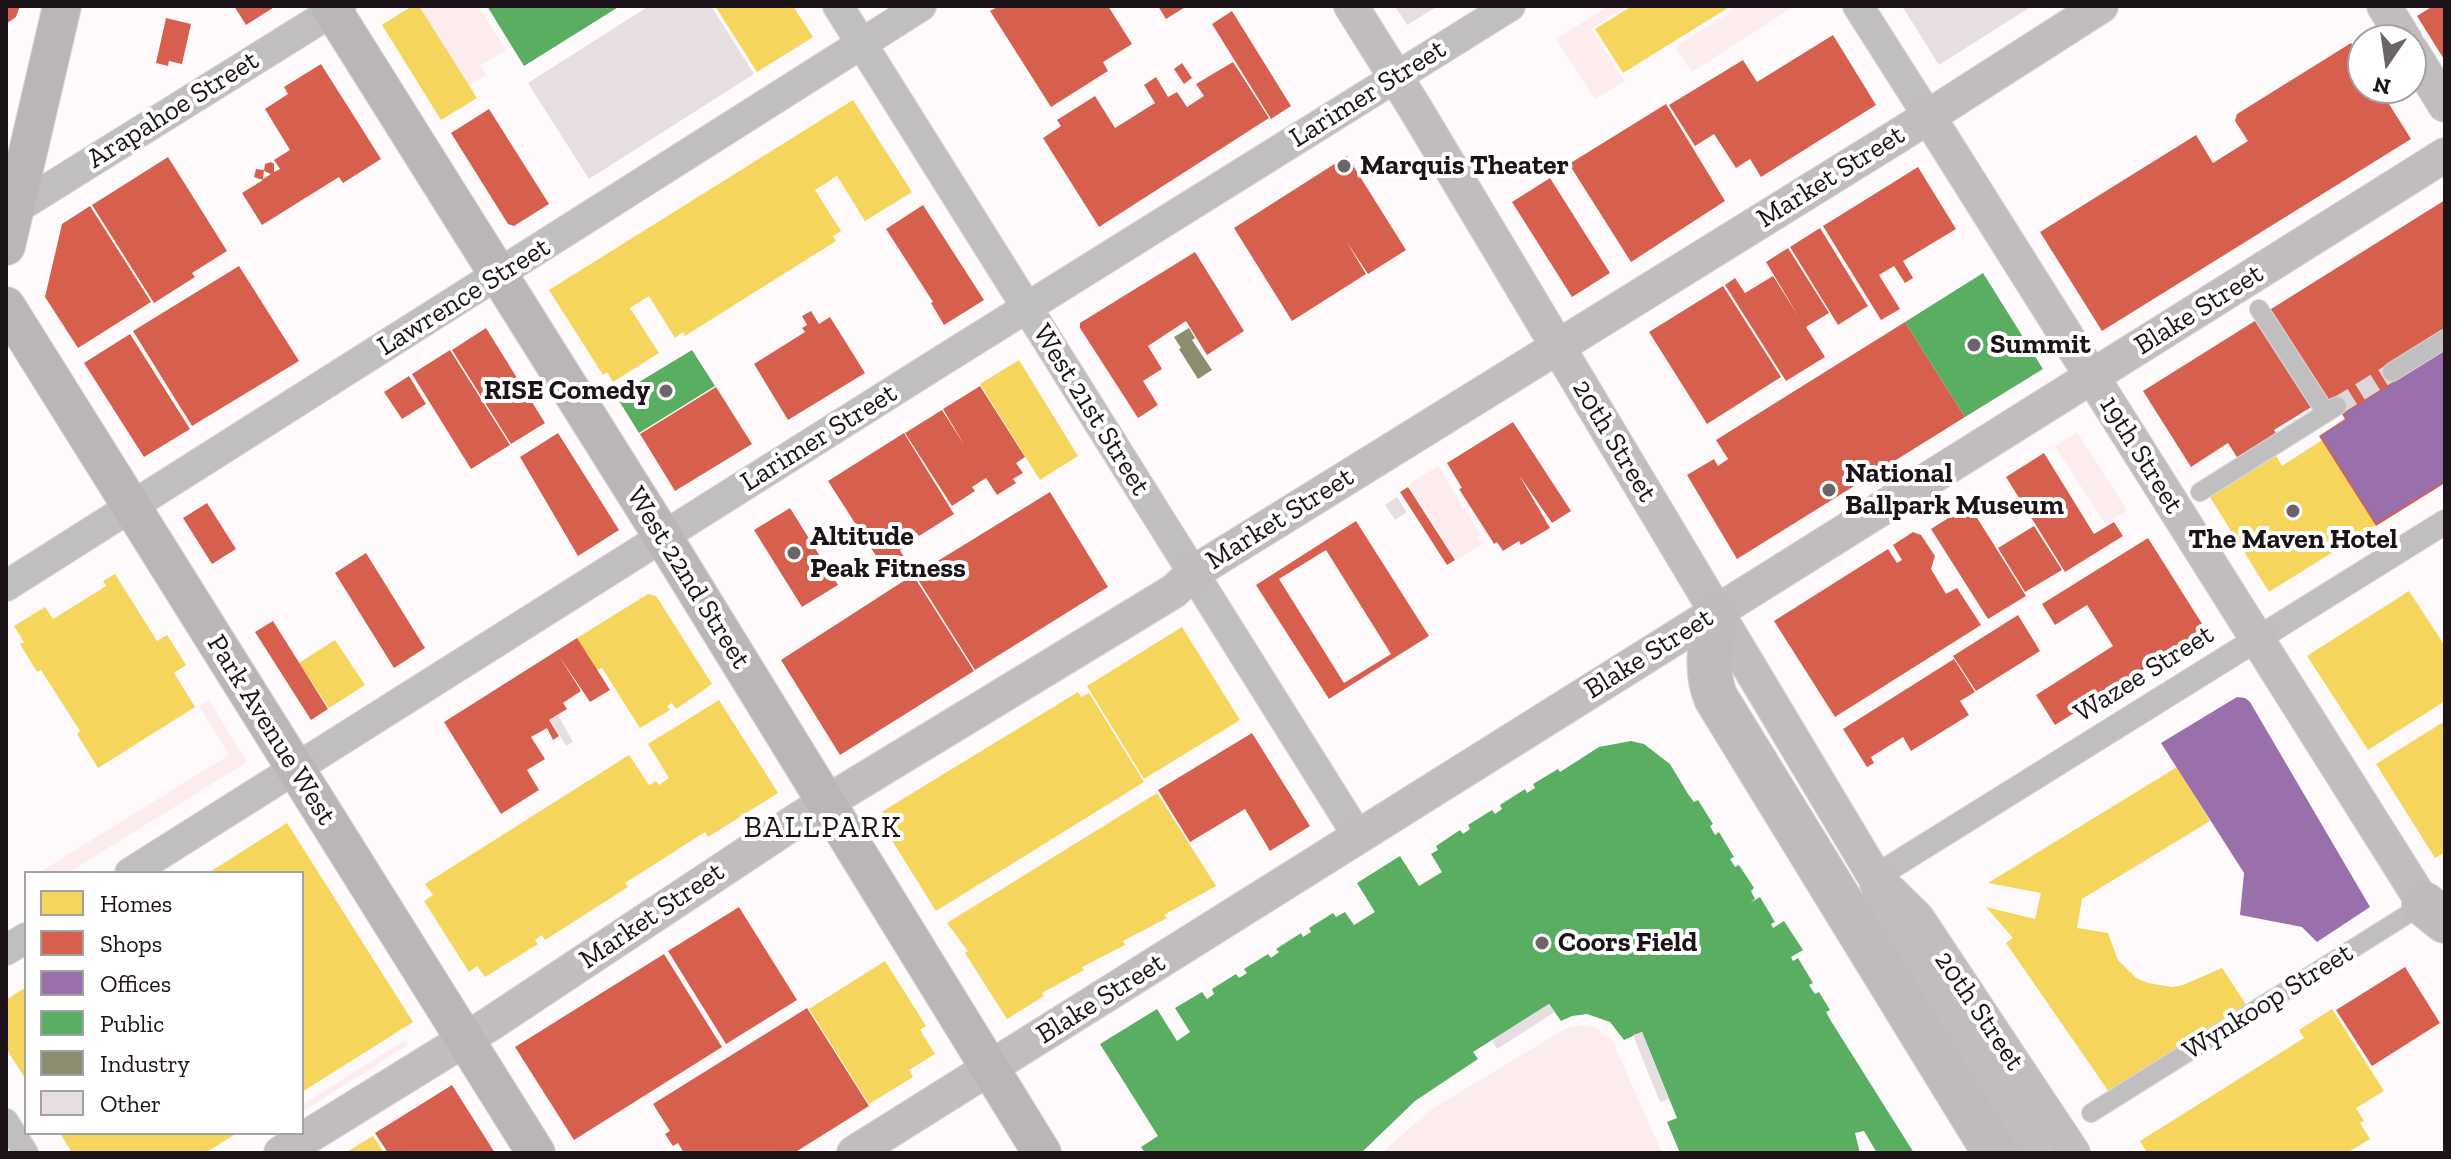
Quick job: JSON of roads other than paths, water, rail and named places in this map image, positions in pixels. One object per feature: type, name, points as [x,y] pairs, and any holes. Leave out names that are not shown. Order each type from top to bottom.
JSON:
[{"type":"highway","points":[[1716,612],[1709,658],[1716,698],[1995,1153]]},
{"type":"main road","points":[[6,246],[10,212],[62,6]]},
{"type":"main road","name":"20th Street","points":[[1351,6],[1875,877],[1892,933],[2033,1153]]},
{"type":"main road","name":"Market Street","points":[[281,1153],[465,1039],[826,802],[1174,591],[1193,573],[2101,6]]},
{"type":"main road","points":[[2384,6],[2395,24]]},
{"type":"main road","name":"West 22nd Street","points":[[334,8],[1042,1153]]},
{"type":"main road","points":[[2427,76],[2445,105]]},
{"type":"main road","name":"19th Street","points":[[1928,116],[2257,640],[2438,905]]},
{"type":"main road","name":"Blake Street","points":[[854,1153],[990,1068],[1351,825],[1716,612],[2445,155]]},
{"type":"main road","name":"Park Avenue West","points":[[6,306],[536,1153]]},
{"type":"main road","name":"20th Street","points":[[1875,877],[1917,918],[2073,1153]]},
{"type":"street","name":"West 21st Street","points":[[838,6],[1351,825]]},
{"type":"street","name":"Lawrence Street","points":[[6,586],[921,6]]},
{"type":"street","name":"Larimer Street","points":[[133,871],[1510,6]]},
{"type":"street","name":"19th Street","points":[[1858,6],[1928,116]]},
{"type":"street","name":"Arapahoe Street","points":[[10,212],[334,8]]},
{"type":"street","points":[[2200,492],[2332,409],[2259,309]]},
{"type":"street","points":[[2392,372],[2445,339]]},
{"type":"street","name":"Wazee Street","points":[[1875,877],[2445,522]]},
{"type":"street","name":"Wynkoop Street","points":[[2091,1113],[2438,905]]},
{"type":"street","points":[[6,950],[24,939]]},
{"type":"street","points":[[6,1121],[26,1153]]},
{"type":"tunnel","points":[[2337,406],[2392,372]]},
{"type":"place","name":"Marquis Theater","points":[[1344,166]]},
{"type":"place","name":"Summit","points":[[1974,345]]},
{"type":"place","name":"RISE Comedy","points":[[666,391]]},
{"type":"place","name":"National Ballpark Museum","points":[[1829,490]]},
{"type":"place","name":"The Maven Hotel","points":[[2293,511]]},
{"type":"place","name":"Altitude Peak Fitness","points":[[794,553]]},
{"type":"place","name":"Coors Field","points":[[1542,943]]},
{"type":"district","name":"BALLPARK","points":[[823,828]]}]
